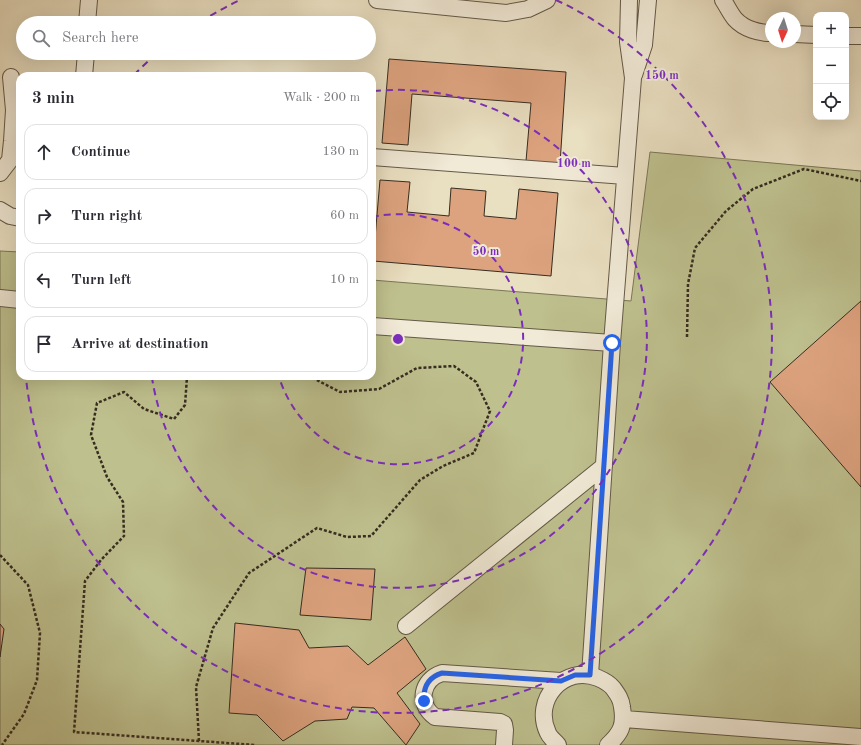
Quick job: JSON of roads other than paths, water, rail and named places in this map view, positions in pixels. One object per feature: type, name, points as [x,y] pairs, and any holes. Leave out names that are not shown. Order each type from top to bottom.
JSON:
[{"type":"street","points":[[88,16],[89,0]]},
{"type":"street","points":[[377,0],[506,13],[528,9],[547,0]]},
{"type":"street","points":[[590,675],[612,343],[633,78],[628,42],[629,0]]},
{"type":"street","points":[[633,78],[644,45],[648,0]]},
{"type":"street","points":[[723,0],[735,19],[757,31],[765,32]]},
{"type":"street","points":[[801,34],[813,35]]},
{"type":"street","points":[[849,36],[861,36]]},
{"type":"street","points":[[84,72],[85,60]]},
{"type":"street","points":[[0,173],[10,160],[14,110],[12,77]]},
{"type":"street","points":[[376,157],[625,176]]},
{"type":"street","points":[[0,210],[10,216],[16,217]]},
{"type":"street","points":[[0,298],[16,300]]},
{"type":"street","points":[[376,326],[612,343]]},
{"type":"street","points":[[406,626],[604,466]]},
{"type":"street","points":[[504,745],[504,724],[500,722],[435,717],[429,713],[423,695],[425,687],[430,680],[434,676],[442,673],[561,681]]},
{"type":"street","points":[[558,745],[548,734],[544,720],[544,705],[550,691],[561,681],[575,675],[590,675],[608,682],[621,699],[624,719],[617,736],[608,745]]},
{"type":"street","points":[[624,719],[861,736]]}]
